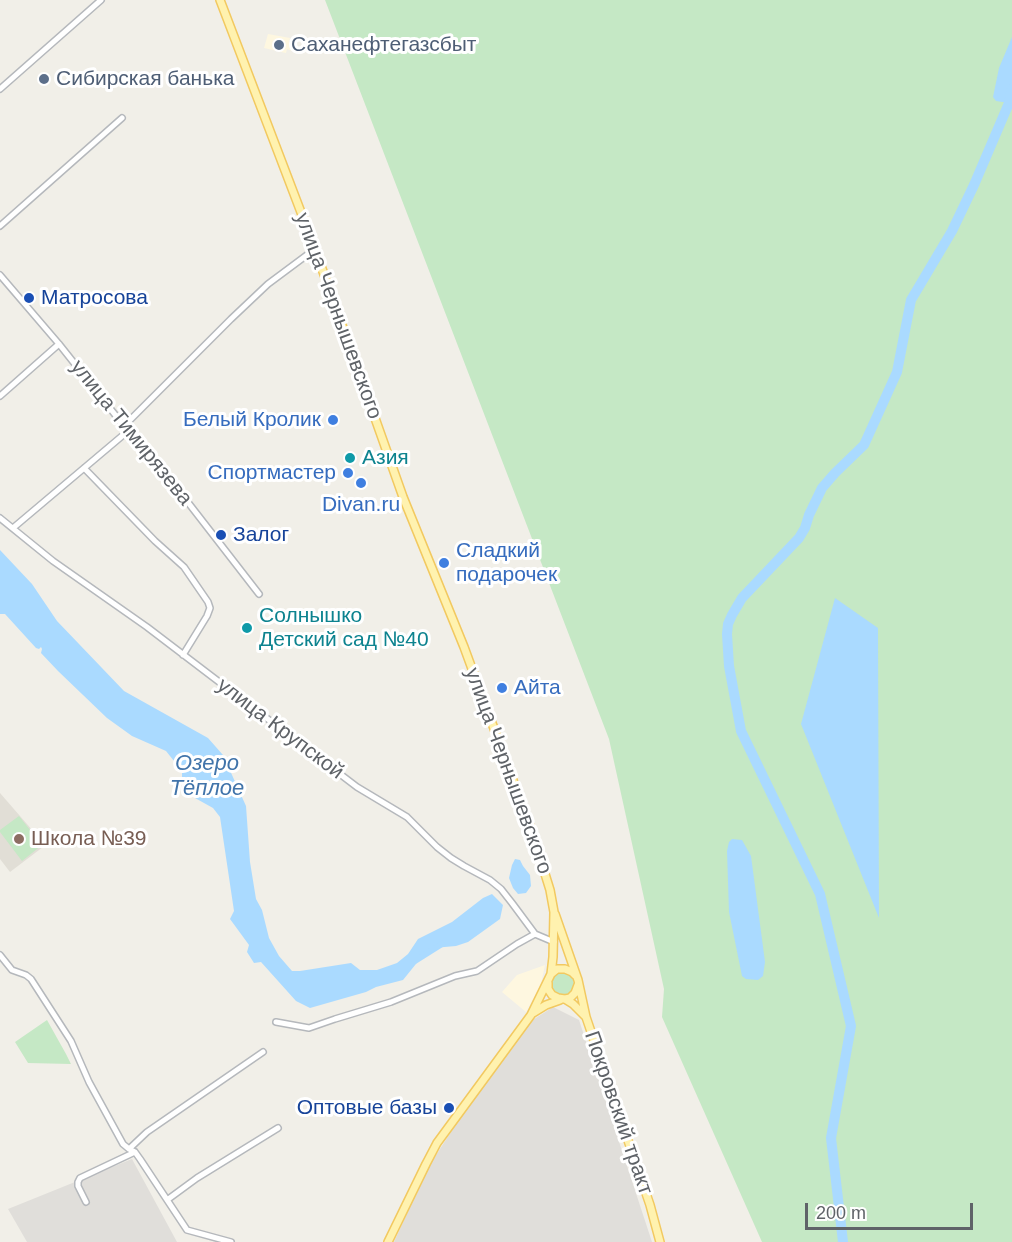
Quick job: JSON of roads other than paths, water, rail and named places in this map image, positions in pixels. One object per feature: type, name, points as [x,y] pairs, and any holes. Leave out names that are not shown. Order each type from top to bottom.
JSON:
[{"type":"main road","name":"улица Чернышевского","points":[[220,0],[315,249],[403,497],[464,647],[532,832],[550,890],[554,912],[554,942],[549,977],[531,1015],[437,1143],[388,1242]]},
{"type":"main road","name":"Покровский тракт","points":[[554,912],[660,1242]]},
{"type":"main road","points":[[531,1015],[546,1005],[563,999],[575,993],[577,980],[572,972],[565,969],[557,969],[549,977],[550,992],[555,997],[563,999],[573,1004],[586,1017]]},
{"type":"street","points":[[0,89],[101,0]]},
{"type":"street","points":[[0,226],[122,117]]},
{"type":"street","points":[[13,528],[84,468],[126,428],[268,284],[315,249]]},
{"type":"street","name":"улица Тимирязева","points":[[0,275],[206,523],[259,594]]},
{"type":"street","points":[[0,396],[59,344]]},
{"type":"street","points":[[84,468],[155,541],[184,567],[208,602],[210,608],[207,616],[183,655]]},
{"type":"street","name":"улица Крупской","points":[[0,518],[53,561],[138,620],[357,787],[407,818],[451,858],[490,880],[512,903],[535,934]]},
{"type":"street","points":[[276,1022],[309,1028],[391,1002],[455,976],[477,971],[535,934],[554,942]]},
{"type":"street","points":[[0,955],[12,970],[31,979],[71,1041],[89,1082],[123,1144],[135,1152],[187,1230],[231,1242]]},
{"type":"street","points":[[129,1149],[147,1132],[263,1052]]},
{"type":"street","points":[[167,1200],[197,1178],[278,1128]]},
{"type":"street","points":[[86,1202],[78,1186],[80,1178],[135,1152]]},
{"type":"water","points":[[1012,37],[1012,96],[1009,103],[996,101],[993,97],[999,68]]},
{"type":"water","name":"Озеро Тёплое","points":[[0,550],[32,584],[57,621],[124,691],[208,738],[223,755],[246,806],[250,862],[256,899],[262,910],[269,938],[279,956],[292,971],[351,963],[360,970],[377,970],[397,963],[408,954],[418,939],[452,922],[483,898],[492,894],[503,905],[500,919],[468,942],[456,946],[433,948],[424,954],[403,980],[310,1008],[296,1001],[261,962],[254,963],[247,952],[249,945],[230,919],[234,911],[220,817],[213,808],[195,798],[182,781],[182,771],[166,751],[132,736],[107,718],[41,653],[41,647],[36,648],[5,614],[0,614]]},
{"type":"water","points":[[835,598],[878,628],[879,918],[801,724]]},
{"type":"water","points":[[732,839],[742,840],[751,856],[765,962],[763,976],[758,980],[746,979],[742,976],[729,912],[727,851]]},
{"type":"water","points":[[515,859],[520,860],[530,875],[531,886],[526,893],[518,894],[509,878]]},
{"type":"waterway","points":[[843,1242],[831,1138],[851,1026],[820,894],[741,731],[729,666],[728,624],[742,598],[799,538],[822,488],[864,445],[897,372],[911,300],[952,231],[1009,103],[1012,89]]},
{"type":"waterway","points":[[415,961],[442,944]]},
{"type":"place","name":"Саханефтегазсбыт","points":[[279,45]]},
{"type":"place","name":"Сибирская банька","points":[[44,79]]},
{"type":"place","name":"Матросова","points":[[29,298]]},
{"type":"place","name":"Белый Кролик","points":[[333,420]]},
{"type":"place","name":"Азия","points":[[350,458]]},
{"type":"place","name":"Спортмастер","points":[[348,473]]},
{"type":"place","name":"Divan.ru","points":[[361,483]]},
{"type":"place","name":"Залог","points":[[221,535]]},
{"type":"place","name":"Сладкий подарочек","points":[[444,563]]},
{"type":"place","name":"Солнышко Детский сад №40","points":[[247,628]]},
{"type":"place","name":"Айта","points":[[502,688]]},
{"type":"place","name":"Школа №39","points":[[19,839]]},
{"type":"place","name":"Оптовые базы","points":[[449,1108]]}]
